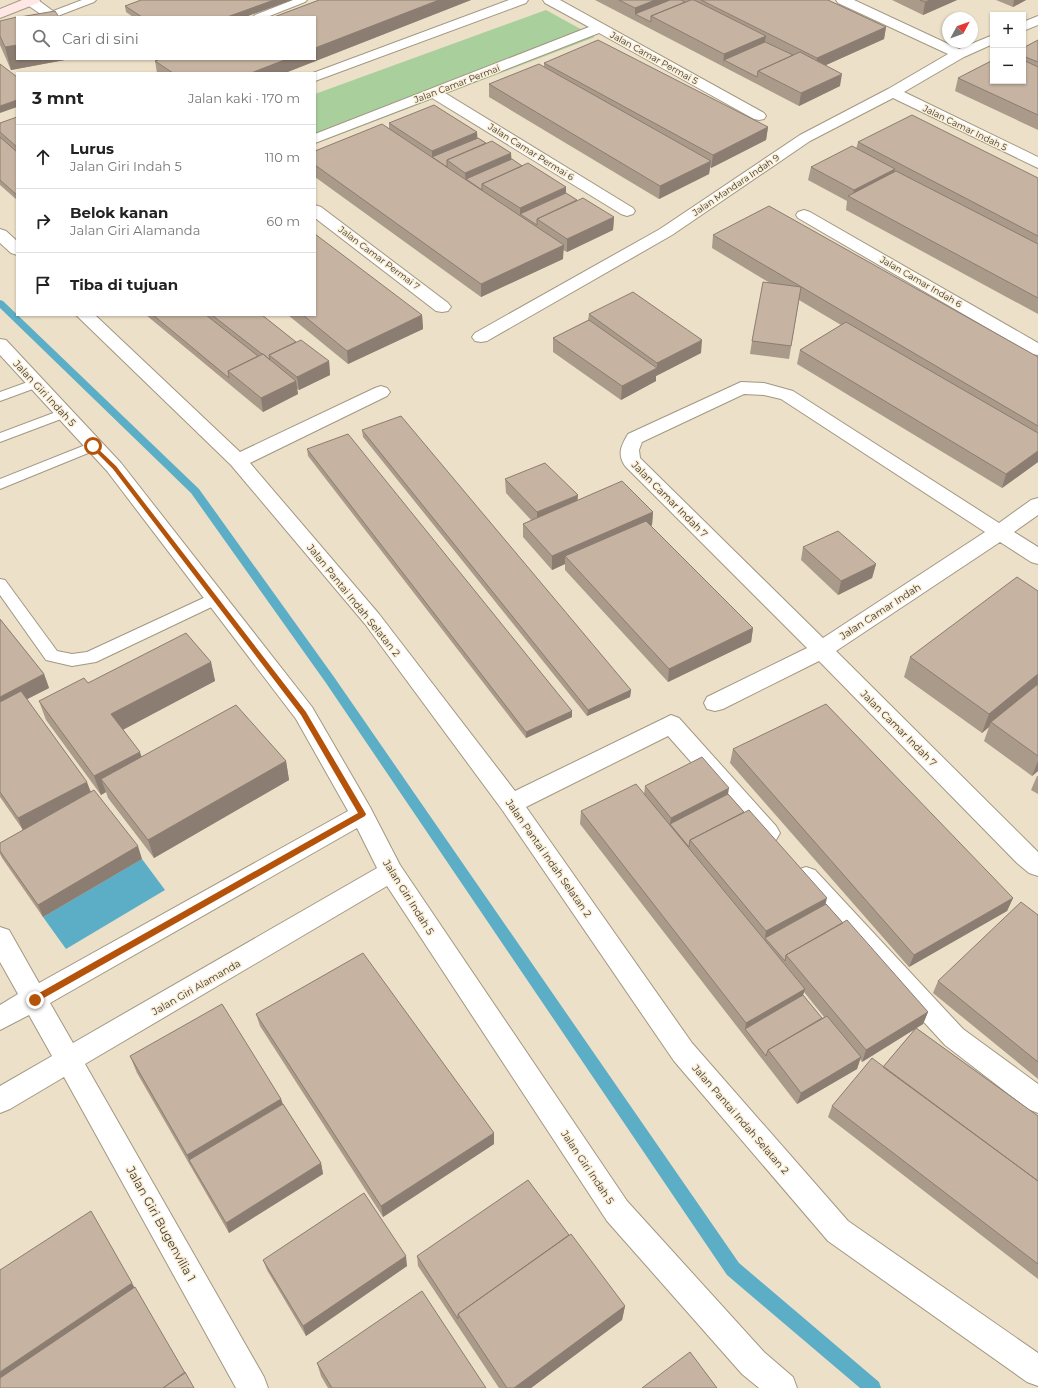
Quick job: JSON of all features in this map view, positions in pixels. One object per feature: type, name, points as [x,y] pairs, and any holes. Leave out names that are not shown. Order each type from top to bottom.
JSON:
[{"type":"main road","points":[[0,14],[32,0]]},
{"type":"street","points":[[32,0],[53,16]]},
{"type":"street","points":[[316,77],[520,0]]},
{"type":"street","name":"Jalan Camar Permai 5","points":[[550,0],[759,116]]},
{"type":"street","points":[[843,0],[959,54]]},
{"type":"street","points":[[1026,26],[1038,20]]},
{"type":"street","name":"Jalan Camar Permai","points":[[316,139],[599,28]]},
{"type":"street","name":"Jalan Mandara Indah 9","points":[[481,337],[666,232],[805,138],[893,92],[959,54],[990,41]]},
{"type":"street","name":"Jalan Camar Indah 5","points":[[893,92],[1038,164]]},
{"type":"street","name":"Jalan Camar Permai 6","points":[[434,93],[627,211]]},
{"type":"street","name":"Jalan Camar Permai 7","points":[[316,211],[442,307]]},
{"type":"street","name":"Jalan Camar Indah 6","points":[[804,215],[1038,350]]},
{"type":"street","points":[[0,234],[16,249]]},
{"type":"street","name":"Jalan Pantai Indah Selatan 2","points":[[86,316],[238,461],[372,619],[511,804],[684,1052],[838,1231],[1038,1370]]},
{"type":"street","name":"Jalan Giri Indah 5","points":[[2,350],[36,383],[114,467],[304,714],[362,814],[391,872],[617,1211],[753,1363],[782,1388]]},
{"type":"street","name":"Jalan Camar Indah 7","points":[[1038,557],[787,395],[769,389],[754,387],[741,388],[635,438],[629,446],[628,455],[632,462],[822,650],[1026,856],[1038,866]]},
{"type":"street","points":[[238,461],[382,392]]},
{"type":"street","name":"Jalan Camar Indah","points":[[715,703],[822,650],[1000,532],[1038,505]]},
{"type":"street","points":[[511,804],[671,724],[786,854],[954,1037],[1038,1100]]},
{"type":"street","points":[[0,1018],[35,1000],[362,814]]},
{"type":"street","name":"Jalan Giri Alamanda","points":[[0,1100],[70,1061],[391,872]]},
{"type":"street","name":"Jalan Giri Bugenvilia 1","points":[[0,938],[253,1388]]},
{"type":"lane","points":[[53,16],[91,0]]},
{"type":"lane","points":[[261,16],[302,0]]},
{"type":"lane","points":[[0,397],[36,383]]},
{"type":"lane","points":[[0,438],[64,413]]},
{"type":"lane","points":[[0,484],[93,446]]},
{"type":"lane","points":[[0,584],[52,656],[72,660],[90,658],[215,599]]},
{"type":"green space","points":[[546,10],[595,37],[316,144],[316,94]]},
{"type":"water","points":[[142,859],[165,890],[66,949],[43,917]]},
{"type":"building","points":[[141,0],[274,0],[230,16],[140,16],[125,6]]},
{"type":"building","points":[[319,0],[439,0],[316,48],[316,16],[277,16]]},
{"type":"building","points":[[619,0],[655,0],[635,8]]},
{"type":"building","points":[[670,0],[681,0],[685,2],[651,16],[651,22],[635,14]]},
{"type":"building","points":[[694,0],[766,36],[724,54],[651,16]]},
{"type":"building","points":[[701,0],[828,0],[886,27],[817,58]]},
{"type":"building","points":[[920,0],[931,0],[925,2]]},
{"type":"building","points":[[55,11],[58,16],[26,16]]},
{"type":"building","points":[[16,17],[16,45],[5,47],[0,36],[0,21]]},
{"type":"building","points":[[598,40],[768,127],[713,155],[544,63]]},
{"type":"building","points":[[1038,40],[1038,62],[1026,57],[1026,46]]},
{"type":"building","points":[[765,42],[793,55],[758,71],[757,77],[724,60]]},
{"type":"building","points":[[800,52],[842,74],[801,93],[758,71]]},
{"type":"building","points":[[284,60],[254,72],[172,72],[155,61]]},
{"type":"building","points":[[1026,61],[1038,67],[1038,115],[958,78],[990,62],[990,84],[1026,84]]},
{"type":"building","points":[[0,64],[16,76],[16,100],[0,106]]},
{"type":"building","points":[[539,64],[711,161],[660,186],[489,84]]},
{"type":"building","points":[[434,105],[477,132],[432,151],[389,123]]},
{"type":"building","points":[[912,115],[1038,178],[1038,236],[858,142]]},
{"type":"building","points":[[16,117],[16,146],[0,132],[0,123]]},
{"type":"building","points":[[382,124],[564,245],[481,284],[316,166],[316,151]]},
{"type":"building","points":[[0,137],[16,151],[16,194],[0,180]]},
{"type":"building","points":[[478,138],[486,143],[447,160],[447,167],[432,157]]},
{"type":"building","points":[[492,141],[511,153],[465,173],[447,160]]},
{"type":"building","points":[[852,146],[895,169],[854,190],[811,167]]},
{"type":"building","points":[[512,159],[522,166],[482,184],[482,190],[466,179]]},
{"type":"building","points":[[528,163],[566,187],[520,208],[482,184]]},
{"type":"building","points":[[896,171],[1038,244],[1038,298],[848,196]]},
{"type":"building","points":[[566,193],[577,200],[537,219],[537,225],[520,214]]},
{"type":"building","points":[[583,198],[614,217],[567,239],[537,219]]},
{"type":"building","points":[[769,206],[1038,357],[1038,426],[713,235]]},
{"type":"building","points":[[316,235],[422,315],[347,351],[304,316],[316,316]]},
{"type":"building","points":[[763,282],[801,287],[791,346],[752,341]]},
{"type":"building","points":[[633,292],[702,340],[657,363],[589,314]]},
{"type":"building","points":[[154,316],[207,316],[258,356],[228,371],[229,378]]},
{"type":"building","points":[[213,316],[263,316],[296,342],[269,355],[270,360]]},
{"type":"building","points":[[589,320],[657,368],[622,386],[553,338]]},
{"type":"building","points":[[846,322],[1038,433],[1038,451],[1006,474],[800,350]]},
{"type":"building","points":[[301,340],[329,361],[297,377],[269,355]]},
{"type":"building","points":[[263,354],[296,381],[261,398],[228,371]]},
{"type":"building","points":[[401,416],[631,690],[588,710],[362,430]]},
{"type":"building","points":[[348,434],[572,711],[526,732],[307,449]]},
{"type":"building","points":[[545,463],[578,495],[537,512],[505,479]]},
{"type":"building","points":[[622,481],[653,512],[552,556],[523,524]]},
{"type":"building","points":[[646,521],[753,628],[669,669],[565,556]]},
{"type":"building","points":[[838,531],[876,564],[841,581],[803,547]]},
{"type":"building","points":[[1017,577],[1038,591],[1038,674],[989,714],[910,657]]},
{"type":"building","points":[[0,619],[44,674],[0,697]]},
{"type":"building","points":[[186,633],[211,662],[111,714],[140,752],[94,776],[39,701],[84,678],[88,683]]},
{"type":"building","points":[[1038,684],[1038,756],[991,722]]},
{"type":"building","points":[[21,691],[87,782],[18,818],[0,792],[0,702]]},
{"type":"building","points":[[826,704],[1013,898],[914,955],[733,749]]},
{"type":"building","points":[[236,705],[286,761],[148,840],[101,779]]},
{"type":"building","points":[[702,757],[729,788],[671,818],[645,786]]},
{"type":"building","points":[[636,784],[805,989],[746,1023],[581,811]]},
{"type":"building","points":[[94,790],[138,846],[38,905],[0,851],[0,843]]},
{"type":"building","points":[[728,794],[744,812],[690,840],[689,847],[670,824]]},
{"type":"building","points":[[749,810],[827,898],[766,931],[690,840]]},
{"type":"building","points":[[1021,902],[1038,915],[1038,1062],[938,981]]},
{"type":"building","points":[[826,904],[843,923],[786,955],[785,961],[765,938]]},
{"type":"building","points":[[847,920],[928,1012],[866,1050],[786,955]]},
{"type":"building","points":[[363,953],[494,1133],[381,1206],[256,1014]]},
{"type":"building","points":[[803,995],[822,1018],[768,1050],[766,1056],[745,1029]]},
{"type":"building","points":[[222,1004],[281,1099],[187,1155],[130,1056]]},
{"type":"building","points":[[827,1016],[861,1057],[801,1093],[768,1050]]},
{"type":"building","points":[[916,1028],[1038,1116],[1038,1181],[883,1067]]},
{"type":"building","points":[[872,1058],[1038,1181],[1038,1264],[832,1106]]},
{"type":"building","points":[[283,1104],[321,1163],[226,1223],[189,1160]]},
{"type":"building","points":[[528,1180],[569,1235],[458,1314],[458,1319],[417,1256]]},
{"type":"building","points":[[364,1193],[406,1256],[303,1326],[263,1260]]},
{"type":"building","points":[[91,1211],[132,1283],[0,1372],[0,1270]]},
{"type":"building","points":[[571,1234],[625,1306],[514,1388],[507,1388],[458,1314]]},
{"type":"building","points":[[135,1287],[185,1373],[163,1388],[0,1388],[0,1378]]},
{"type":"building","points":[[422,1291],[486,1388],[332,1388],[317,1363]]},
{"type":"building","points":[[690,1352],[717,1388],[642,1388]]},
{"type":"building","points":[[185,1372],[194,1388],[163,1388]]},
{"type":"waterway","points":[[0,303],[195,491],[330,680],[733,1269],[873,1388]]},
{"type":"route","points":[[35,1000],[362,814],[304,714],[114,467],[93,446]]}]
